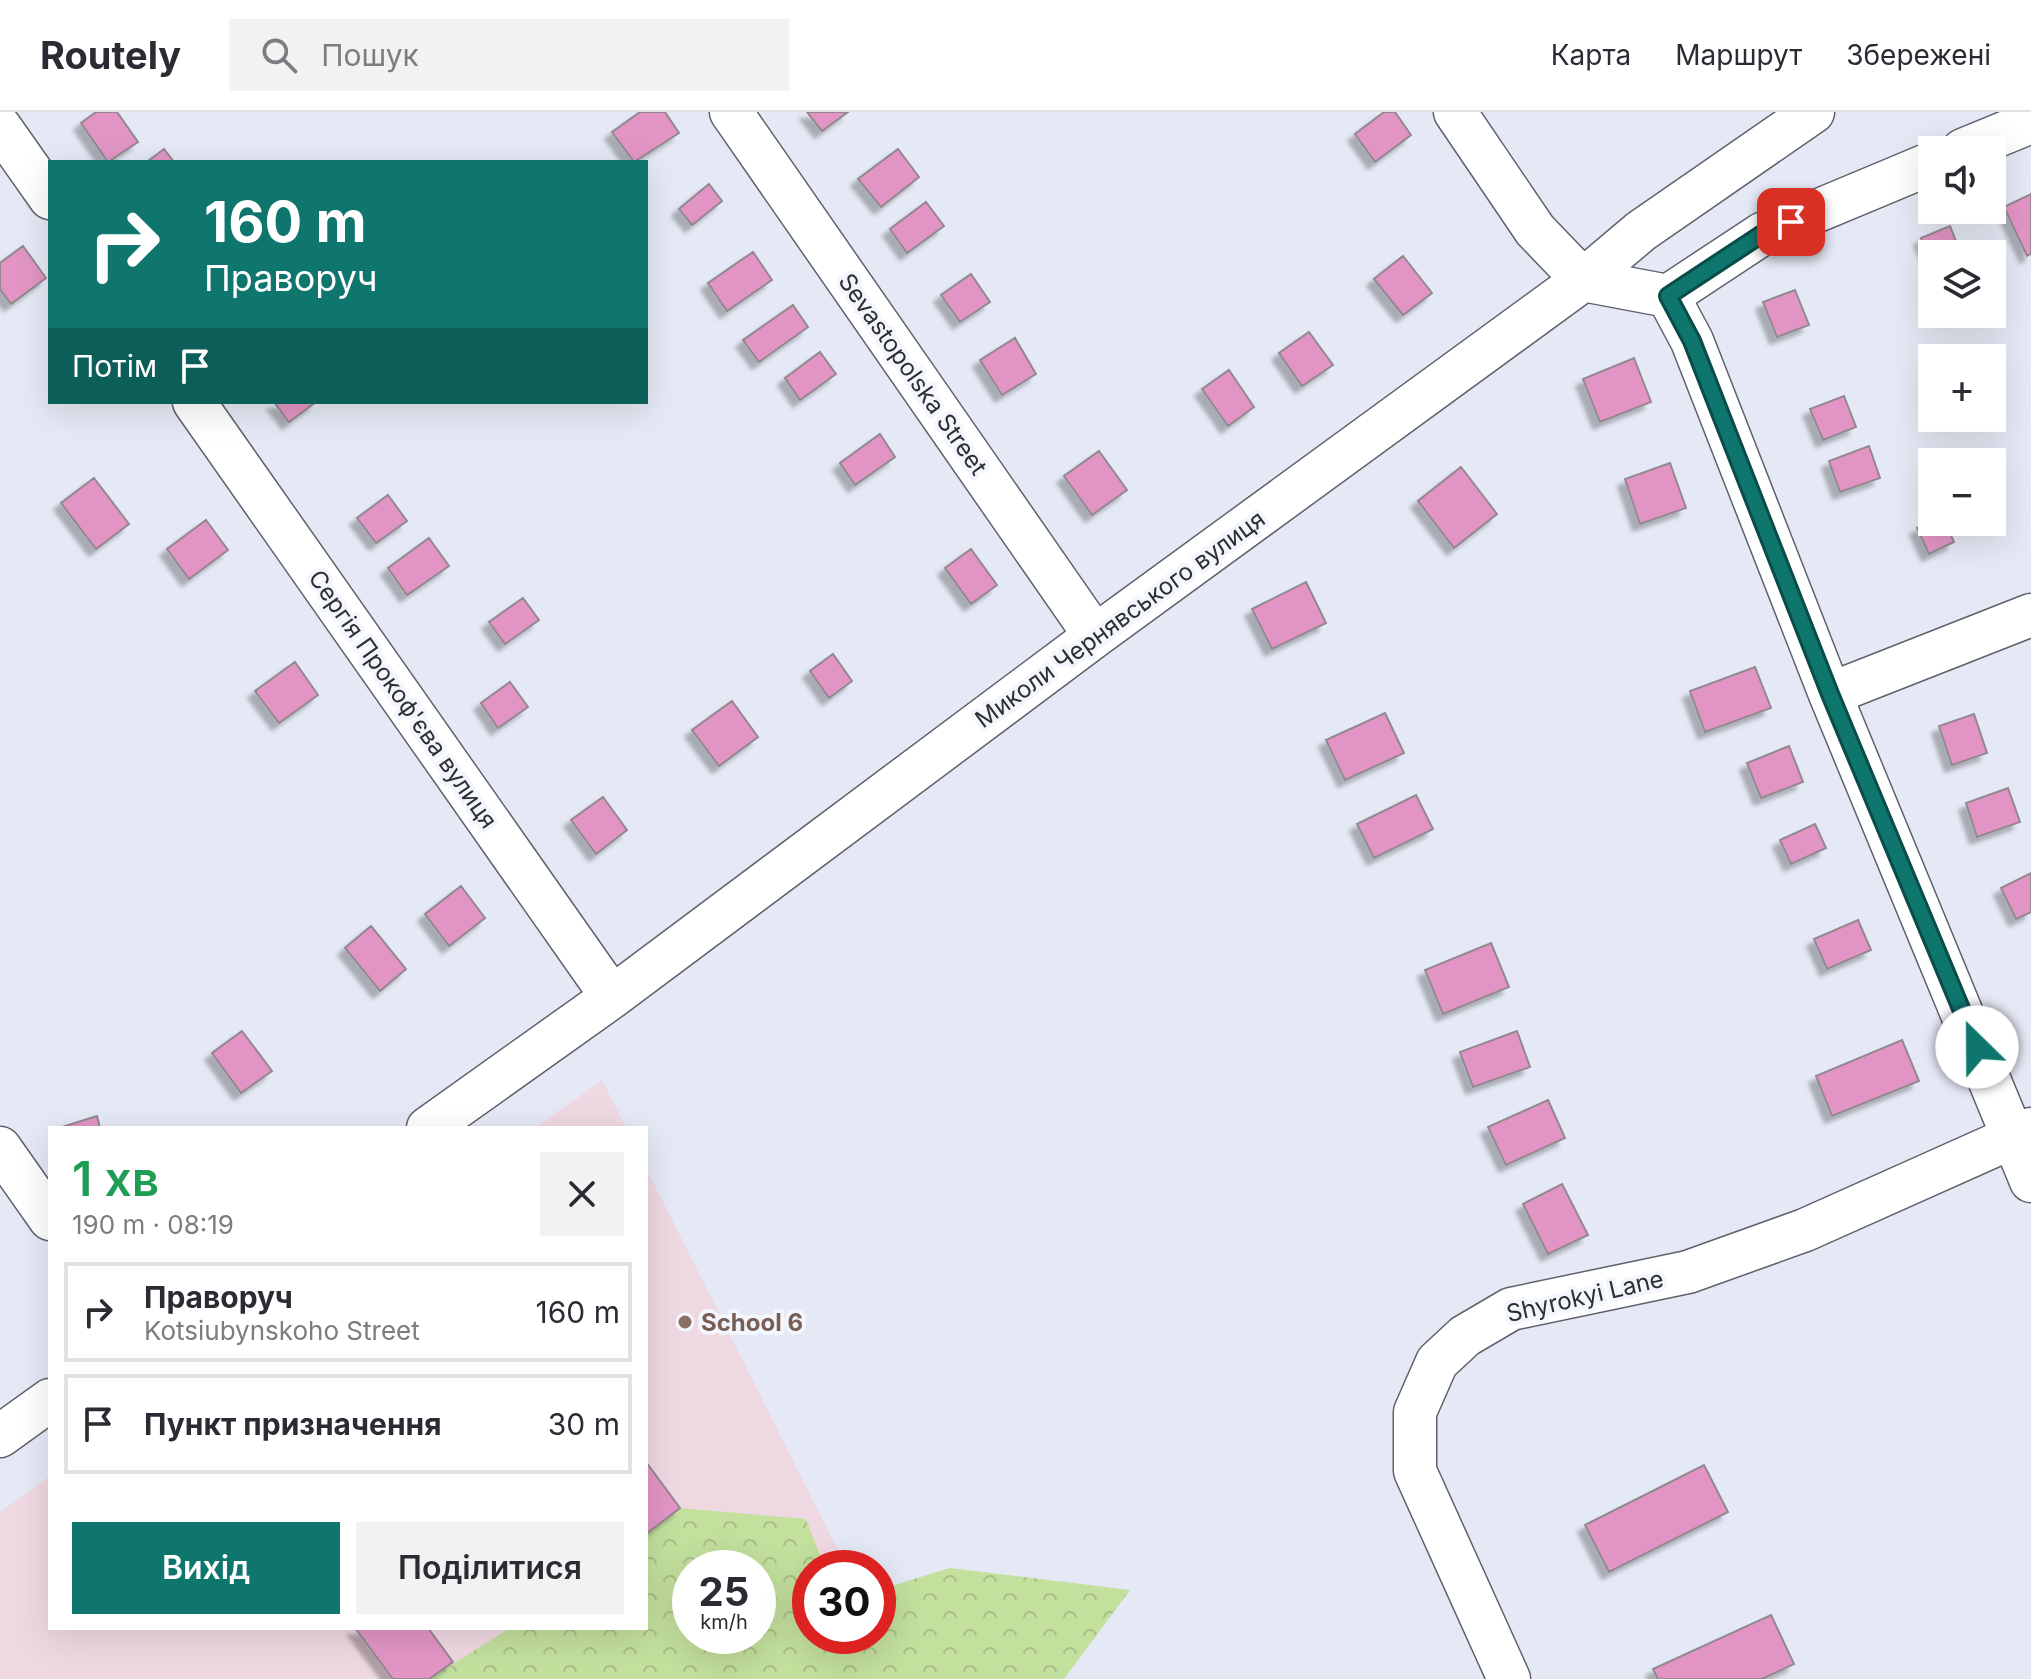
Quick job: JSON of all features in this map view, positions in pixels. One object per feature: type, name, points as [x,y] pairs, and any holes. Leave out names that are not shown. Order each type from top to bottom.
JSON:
[{"type":"street","name":"Sevastopolska Street","points":[[731,112],[1095,636]]},
{"type":"street","points":[[1455,112],[1535,230],[1583,280],[1668,296],[1762,234],[1918,169]]},
{"type":"street","name":"Миколи Чернявського вулиця","points":[[431,1126],[612,997],[1095,636],[1583,280],[1641,231],[1813,112]]},
{"type":"street","points":[[1997,136],[2031,122]]},
{"type":"street","points":[[0,127],[48,195]]},
{"type":"street","points":[[1668,296],[1692,341],[1830,694],[2022,1132],[2031,1181]]},
{"type":"street","name":"Сергія Прокоф'єва вулиця","points":[[195,404],[612,997]]},
{"type":"street","points":[[1830,694],[2031,615]]},
{"type":"street","name":"Shyrokyi Lane","points":[[1509,1679],[1415,1471],[1415,1412],[1437,1362],[1465,1336],[1511,1309],[1688,1272],[1805,1230],[2022,1132]]},
{"type":"street","points":[[0,1148],[48,1216]]},
{"type":"street","points":[[0,1436],[48,1401]]},
{"type":"shaded area","points":[[602,1080],[625,1126],[538,1126]]},
{"type":"shaded area","name":"School 6","points":[[648,1172],[838,1550],[792,1550],[792,1598],[776,1625],[776,1550],[672,1550],[672,1654],[759,1654],[744,1679],[0,1679],[0,1512],[48,1477],[48,1630],[648,1630]]},
{"type":"green space","points":[[680,1508],[806,1519],[818,1550],[792,1550],[792,1654],[896,1654],[896,1584],[950,1568],[1130,1590],[1064,1679],[429,1679],[507,1630],[648,1630],[648,1532]]},
{"type":"building","points":[[96,112],[117,112],[138,142],[107,160],[81,123]]},
{"type":"building","points":[[640,112],[665,112],[679,133],[633,160],[612,132]]},
{"type":"building","points":[[807,112],[848,112],[822,131]]},
{"type":"building","points":[[1384,112],[1395,112],[1411,135],[1375,162],[1355,134]]},
{"type":"building","points":[[164,149],[172,160],[150,160]]},
{"type":"building","points":[[898,149],[919,177],[881,207],[858,179]]},
{"type":"building","points":[[709,184],[722,201],[692,225],[679,209]]},
{"type":"building","points":[[2031,194],[2031,254],[2027,256],[2006,211],[2006,206]]},
{"type":"building","points":[[926,202],[944,226],[907,253],[890,229]]},
{"type":"building","points":[[1950,226],[1956,240],[1922,240]]},
{"type":"building","points":[[23,246],[46,278],[11,304],[0,289],[0,263]]},
{"type":"building","points":[[753,252],[772,280],[727,311],[708,283]]},
{"type":"building","points":[[1403,256],[1432,293],[1403,315],[1374,279]]},
{"type":"building","points":[[971,274],[990,302],[960,322],[941,295]]},
{"type":"building","points":[[1795,290],[1809,325],[1777,337],[1763,302]]},
{"type":"building","points":[[793,305],[808,327],[759,362],[743,340]]},
{"type":"building","points":[[1309,332],[1333,365],[1302,386],[1279,353]]},
{"type":"building","points":[[1015,338],[1036,374],[1002,395],[980,360]]},
{"type":"building","points":[[820,352],[836,374],[800,400],[785,378]]},
{"type":"building","points":[[1634,358],[1651,402],[1600,422],[1583,379]]},
{"type":"building","points":[[1229,370],[1254,407],[1228,426],[1202,389]]},
{"type":"building","points":[[1844,396],[1856,427],[1823,440],[1810,409]]},
{"type":"building","points":[[276,404],[313,404],[289,422]]},
{"type":"building","points":[[880,434],[895,457],[855,485],[840,463]]},
{"type":"building","points":[[1869,446],[1880,478],[1840,492],[1829,461]]},
{"type":"building","points":[[1099,451],[1127,490],[1092,515],[1064,476]]},
{"type":"building","points":[[1670,463],[1686,508],[1640,524],[1625,479]]},
{"type":"building","points":[[1461,467],[1497,514],[1454,548],[1418,501]]},
{"type":"building","points":[[94,478],[129,524],[96,549],[61,503]]},
{"type":"building","points":[[388,495],[407,521],[376,543],[357,518]]},
{"type":"building","points":[[206,520],[228,550],[189,579],[167,549]]},
{"type":"building","points":[[1921,536],[1951,536],[1954,542],[1929,554]]},
{"type":"building","points":[[429,538],[449,566],[407,595],[388,568]]},
{"type":"building","points":[[971,549],[997,585],[971,604],[945,568]]},
{"type":"building","points":[[1306,582],[1326,623],[1272,649],[1252,609]]},
{"type":"building","points":[[523,598],[539,620],[505,644],[489,622]]},
{"type":"building","points":[[833,654],[852,681],[829,698],[810,671]]},
{"type":"building","points":[[295,662],[318,695],[279,723],[255,691]]},
{"type":"building","points":[[1755,667],[1771,708],[1705,732],[1690,691]]},
{"type":"building","points":[[510,682],[528,707],[498,728],[481,703]]},
{"type":"building","points":[[732,701],[758,737],[719,766],[692,730]]},
{"type":"building","points":[[1385,713],[1404,753],[1345,780],[1326,740]]},
{"type":"building","points":[[1974,714],[1987,753],[1952,765],[1939,726]]},
{"type":"building","points":[[1789,746],[1803,782],[1761,798],[1747,763]]},
{"type":"building","points":[[2008,788],[2020,822],[1977,837],[1966,803]]},
{"type":"building","points":[[1416,795],[1433,829],[1374,858],[1357,824]]},
{"type":"building","points":[[603,797],[627,830],[596,854],[571,820]]},
{"type":"building","points":[[1815,824],[1826,848],[1791,864],[1780,840]]},
{"type":"building","points":[[2031,873],[2031,912],[2016,919],[2001,888]]},
{"type":"building","points":[[461,886],[485,918],[449,946],[425,914]]},
{"type":"building","points":[[1858,920],[1871,950],[1827,969],[1814,939]]},
{"type":"building","points":[[371,926],[406,969],[380,991],[345,948]]},
{"type":"building","points":[[1491,943],[1509,987],[1443,1014],[1425,970]]},
{"type":"building","points":[[242,1031],[272,1071],[241,1093],[212,1053]]},
{"type":"building","points":[[1517,1031],[1530,1067],[1473,1087],[1460,1052]]},
{"type":"building","points":[[1902,1040],[1919,1081],[1832,1116],[1816,1076]]},
{"type":"building","points":[[1548,1100],[1565,1138],[1506,1165],[1488,1127]]},
{"type":"building","points":[[97,1116],[100,1126],[65,1126]]},
{"type":"building","points":[[1562,1184],[1588,1235],[1548,1254],[1523,1204]]},
{"type":"building","points":[[648,1465],[680,1508],[648,1532]]},
{"type":"building","points":[[1704,1465],[1728,1512],[1609,1572],[1585,1525]]},
{"type":"building","points":[[1771,1615],[1794,1664],[1762,1679],[1658,1679],[1653,1669]]},
{"type":"building","points":[[356,1630],[429,1630],[453,1662],[429,1679],[393,1679]]},
{"type":"place","name":"School 6","points":[[685,1322]]},
{"type":"route","points":[[1791,222],[1762,234],[1668,296],[1692,341],[1830,694],[1977,1047]]}]
